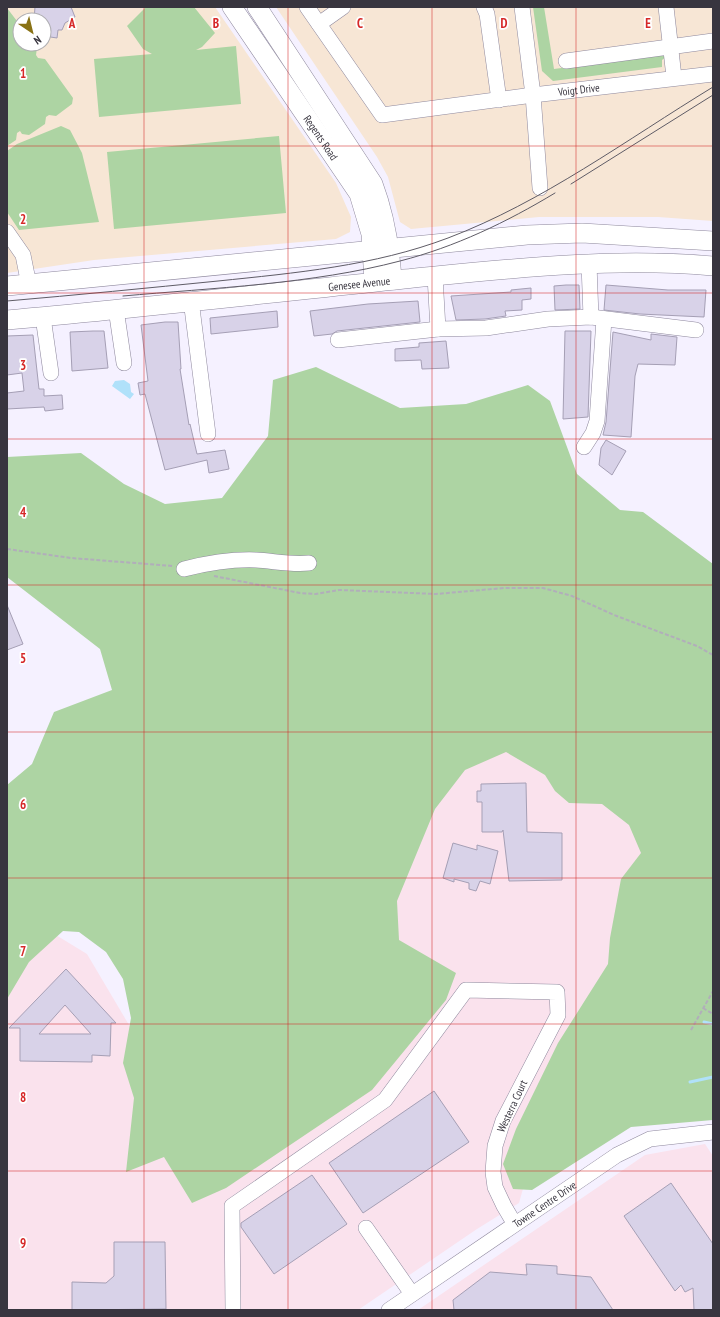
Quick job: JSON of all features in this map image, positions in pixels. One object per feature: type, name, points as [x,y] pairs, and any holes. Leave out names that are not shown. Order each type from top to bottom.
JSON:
[{"type":"main road","name":"Regents Road","points":[[232,7],[359,194],[370,234],[374,282]]},
{"type":"main road","name":"Regents Road","points":[[257,7],[374,184],[382,207],[390,248],[392,280]]},
{"type":"main road","points":[[7,286],[527,235],[582,233],[713,241]]},
{"type":"main road","name":"Genesee Avenue","points":[[7,320],[392,280],[589,264],[648,262],[713,266]]},
{"type":"street","points":[[307,7],[319,24],[345,11]]},
{"type":"street","points":[[484,7],[487,14],[499,100]]},
{"type":"street","points":[[522,7],[533,95],[540,188]]},
{"type":"street","points":[[666,7],[674,77]]},
{"type":"street","name":"Voigt Drive","points":[[319,24],[382,115],[674,77],[713,74]]},
{"type":"street","points":[[566,61],[713,41]]},
{"type":"street","points":[[7,232],[23,255],[29,285]]},
{"type":"street","points":[[584,446],[593,433],[598,421],[598,318],[589,264]]},
{"type":"street","points":[[435,276],[438,330]]},
{"type":"street","points":[[191,300],[208,434]]},
{"type":"street","points":[[116,309],[124,363]]},
{"type":"street","points":[[43,317],[51,373]]},
{"type":"street","points":[[338,340],[438,330],[486,328],[524,321],[598,318],[696,330]]},
{"type":"street","points":[[184,568],[213,562],[255,560],[296,564],[309,563]]},
{"type":"street","name":"Westerra Court","points":[[233,1310],[232,1206],[385,1100],[466,990],[557,992],[558,1015],[503,1120],[494,1146],[493,1172],[496,1186],[504,1206],[514,1223]]},
{"type":"street","name":"Towne Centre Drive","points":[[389,1310],[514,1223],[617,1155],[650,1139],[713,1132]]},
{"type":"street","points":[[366,1228],[412,1294]]},
{"type":"path","points":[[7,549],[71,558],[184,568]]},
{"type":"path","points":[[208,574],[300,593],[316,594],[338,590],[436,594],[504,588],[543,588],[572,596],[592,606],[697,646],[713,655]]},
{"type":"path","points":[[691,1030],[713,991]]},
{"type":"path","points":[[703,1008],[713,1014]]},
{"type":"shaded area","points":[[7,7],[215,7],[336,183],[351,217],[350,232],[336,239],[94,260],[7,273]]},
{"type":"shaded area","points":[[276,7],[713,7],[713,221],[658,217],[539,217],[411,229],[400,222],[388,177],[377,157]]},
{"type":"shaded area","points":[[491,721],[661,845],[533,1153],[519,1203],[477,1229],[358,1310],[7,1310],[7,979],[51,932],[87,954],[145,1052],[375,933],[378,860]]},
{"type":"shaded area","points":[[705,1144],[713,1156],[713,1310],[418,1310],[645,1155]]},
{"type":"green space","points":[[146,7],[194,7],[215,33],[202,47],[196,50],[236,46],[241,104],[99,117],[94,59],[152,54],[143,49],[127,26]]},
{"type":"green space","points":[[533,7],[544,7],[554,69],[660,55],[666,57],[662,60],[662,67],[553,81],[542,71]]},
{"type":"green space","points":[[7,8],[12,15],[12,52],[36,52],[38,58],[45,59],[73,98],[72,104],[56,116],[49,115],[46,117],[45,124],[29,135],[22,134],[20,131],[17,133],[16,140],[7,146]]},
{"type":"green space","points":[[61,126],[70,130],[82,153],[99,222],[19,230],[7,212],[7,151],[17,144]]},
{"type":"green space","points":[[279,136],[286,213],[114,229],[107,152]]},
{"type":"green space","points":[[316,367],[400,408],[466,404],[528,385],[550,401],[577,474],[620,510],[643,512],[713,564],[713,1120],[631,1127],[532,1190],[513,1189],[503,1164],[516,1129],[558,1043],[608,964],[610,938],[621,879],[641,853],[629,825],[602,804],[569,803],[555,791],[545,775],[506,752],[465,770],[435,809],[397,901],[399,940],[456,973],[446,1000],[372,1090],[226,1188],[192,1203],[164,1157],[126,1172],[134,1098],[123,1063],[131,1018],[123,979],[106,952],[79,932],[63,931],[29,962],[7,999],[7,785],[32,764],[54,712],[112,690],[100,649],[7,577],[7,457],[81,453],[124,484],[165,504],[222,498],[268,436],[273,380]]},
{"type":"water","points":[[124,380],[130,384],[131,392],[134,394],[130,399],[112,386],[115,381]]},
{"type":"building","points":[[35,7],[71,7],[75,17],[65,23],[62,30],[58,30],[57,38],[52,37],[52,12],[35,12]]},
{"type":"building","points":[[579,285],[580,309],[555,310],[554,286]]},
{"type":"building","points":[[606,285],[668,290],[706,290],[704,317],[640,314],[604,310]]},
{"type":"building","points":[[531,288],[531,299],[522,300],[522,310],[505,311],[506,316],[485,319],[456,320],[451,296],[511,292],[511,290]]},
{"type":"building","points":[[418,301],[420,322],[337,331],[332,334],[314,336],[310,311],[368,304]]},
{"type":"building","points":[[277,311],[278,327],[211,334],[210,318]]},
{"type":"building","points":[[178,322],[180,369],[189,425],[190,424],[197,454],[225,450],[229,469],[209,473],[207,460],[165,470],[145,394],[140,395],[138,383],[148,381],[141,325]]},
{"type":"building","points":[[104,331],[108,368],[72,371],[70,332]]},
{"type":"building","points":[[565,331],[591,331],[588,417],[563,419]]},
{"type":"building","points":[[613,332],[651,340],[651,334],[677,337],[675,365],[638,364],[635,376],[631,437],[603,435],[606,422]]},
{"type":"building","points":[[33,335],[39,389],[44,389],[44,396],[62,395],[63,409],[45,411],[44,407],[7,409],[7,393],[24,391],[22,373],[7,375],[7,336]]},
{"type":"building","points":[[446,341],[449,368],[422,369],[421,360],[395,361],[395,349],[419,347],[419,343]]},
{"type":"building","points":[[606,440],[626,451],[612,475],[599,465],[601,448]]},
{"type":"building","points":[[7,605],[23,644],[7,650]]},
{"type":"building","points":[[526,783],[527,832],[562,833],[562,880],[509,881],[503,830],[502,832],[482,832],[482,802],[477,802],[477,791],[481,791],[481,784]]},
{"type":"building","points":[[453,843],[477,850],[477,845],[498,851],[490,884],[480,881],[476,891],[469,889],[469,883],[454,879],[454,882],[443,878]]},
{"type":"building","points":[[66,969],[116,1023],[111,1023],[110,1056],[92,1055],[92,1062],[20,1061],[20,1028],[9,1028]],"holes":[[[65,1005],[91,1034],[39,1034]]]},
{"type":"building","points":[[434,1091],[469,1142],[363,1213],[329,1163]]},
{"type":"building","points":[[312,1175],[347,1224],[274,1274],[241,1227],[241,1223]]},
{"type":"building","points":[[671,1183],[713,1244],[713,1310],[694,1310],[693,1288],[685,1292],[681,1285],[675,1291],[624,1216]]},
{"type":"building","points":[[114,1242],[165,1242],[166,1309],[72,1310],[72,1282],[106,1283],[114,1276]]},
{"type":"building","points":[[526,1264],[557,1266],[557,1274],[591,1277],[613,1310],[454,1310],[453,1300],[490,1272],[527,1275]]},
{"type":"waterway","points":[[704,1022],[713,1024]]},
{"type":"waterway","points":[[690,1082],[713,1077]]},
{"type":"tram line","points":[[7,301],[276,275],[363,262],[420,248],[448,238],[517,207],[584,169],[713,87]]},
{"type":"tram line","points":[[571,184],[713,95]]},
{"type":"tram line","points":[[123,296],[262,284],[367,269],[441,249],[461,241],[499,224],[555,193]]}]
